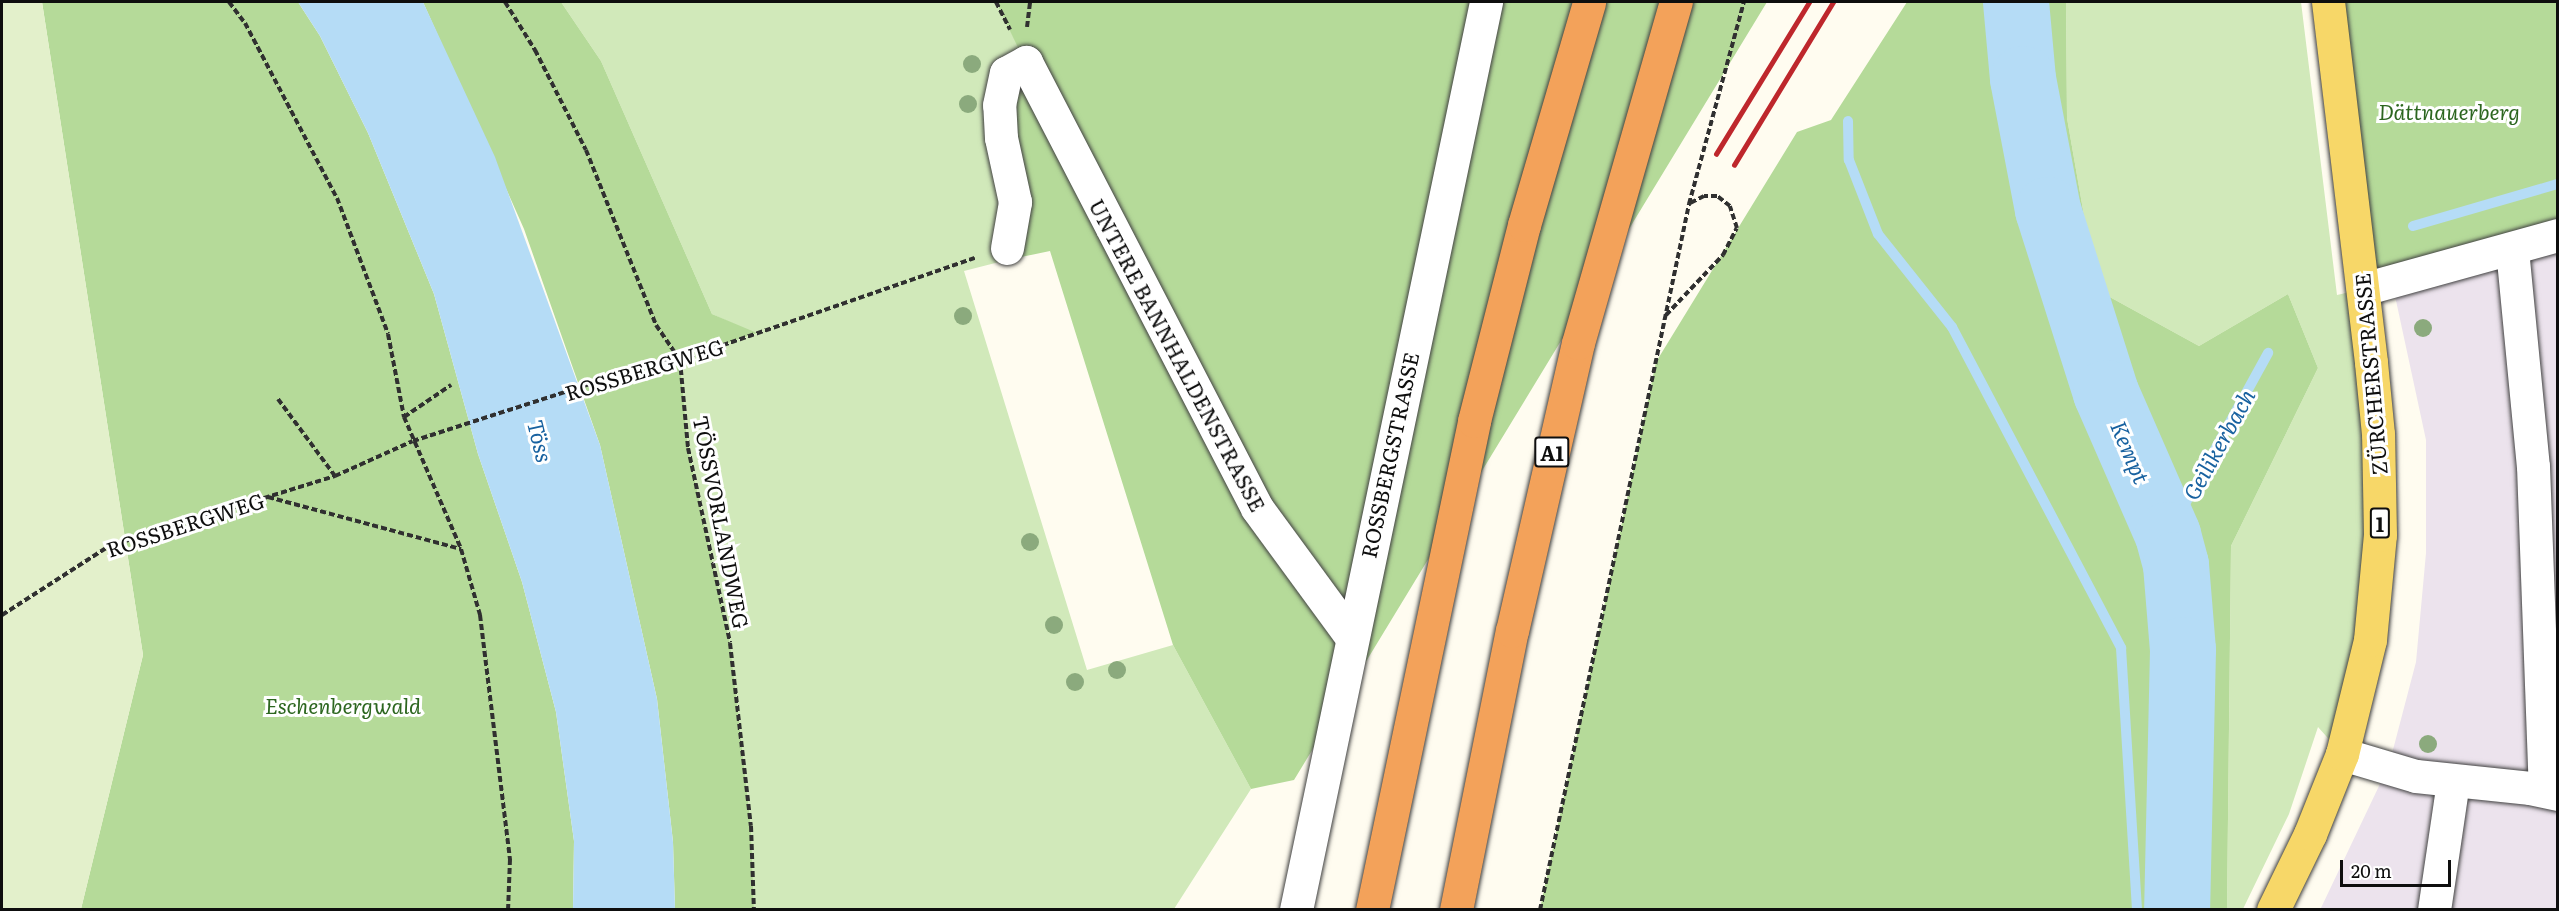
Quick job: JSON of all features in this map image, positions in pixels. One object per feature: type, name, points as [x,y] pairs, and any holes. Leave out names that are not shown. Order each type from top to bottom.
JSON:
[{"type":"highway","points":[[1372,909],[1477,410],[1527,214],[1589,2]]},
{"type":"highway","name":"A1","points":[[1456,909],[1519,600],[1578,343],[1676,2]]},
{"type":"main road","name":"ZÜRCHERSTRASSE","points":[[2273,909],[2310,834],[2342,754],[2370,640],[2380,535],[2378,434],[2328,2]]},
{"type":"street","name":"ROSSBERGSTRASSE","points":[[1296,909],[1350,636],[1486,2]]},
{"type":"street","name":"UNTERE BANNHALDENSTRASSE","points":[[1007,249],[1015,202],[1001,138],[999,105],[1006,73],[1026,62],[1257,508],[1350,636]]},
{"type":"street","points":[[2363,289],[2558,235]]},
{"type":"street","points":[[2342,754],[2374,766],[2453,781],[2551,792],[2533,466],[2512,249]]},
{"type":"street","points":[[2434,909],[2453,781]]},
{"type":"path","points":[[229,2],[244,23],[337,198],[388,334],[404,417],[461,549],[480,615],[510,859],[508,909]]},
{"type":"path","name":"TÖSSVORLANDWEG","points":[[505,2],[535,50],[586,150],[656,325],[680,360],[688,448],[730,643],[751,826],[754,909]]},
{"type":"path","points":[[1028,8],[1030,2]]},
{"type":"path","points":[[1540,909],[1689,204],[1744,2]]},
{"type":"path","points":[[1665,315],[1723,255],[1737,228],[1730,206],[1717,196],[1704,196],[1689,204]]},
{"type":"path","name":"ROSSBERGWEG","points":[[2,615],[109,546],[334,476],[413,441],[661,361],[680,360],[882,287],[1007,249]]},
{"type":"path","points":[[404,417],[451,385]]},
{"type":"path","points":[[278,399],[334,476]]},
{"type":"path","points":[[267,497],[461,549]]},
{"type":"shaded area","points":[[2557,235],[2557,909],[2320,910],[2389,765],[2416,662],[2426,553],[2426,440],[2392,282]]},
{"type":"green space","points":[[2,2],[42,2],[143,655],[81,909],[2,909]]},
{"type":"green space","name":"Eschenbergwald","points":[[42,2],[298,2],[320,36],[368,133],[434,294],[478,454],[522,582],[556,712],[574,841],[573,909],[81,909],[143,655]]},
{"type":"green space","points":[[423,2],[561,2],[601,61],[712,314],[757,333],[680,360],[688,448],[730,643],[751,826],[754,909],[675,909],[673,842],[657,699],[600,445],[524,229]]},
{"type":"green space","points":[[561,2],[996,2],[1026,62],[1007,260],[964,271],[1087,670],[1173,645],[1251,789],[1174,909],[754,909],[751,826],[730,643],[688,448],[680,360],[756,334],[712,314],[601,61]]},
{"type":"green space","points":[[996,2],[1767,2],[1294,780],[1251,789],[1173,645],[1050,251],[1007,260],[1001,138],[1025,62]]},
{"type":"green space","points":[[1907,2],[2066,2],[2067,118],[2097,290],[2199,346],[2288,294],[2318,368],[2231,546],[2227,909],[1540,909],[1656,362],[1797,132],[1831,120]]},
{"type":"green space","points":[[2066,2],[2301,2],[2337,295],[2363,289],[2378,434],[2342,754],[2318,727],[2289,814],[2243,909],[2227,909],[2231,546],[2318,368],[2288,294],[2199,346],[2097,290],[2067,118]]},
{"type":"green space","name":"Dättnauerberg","points":[[2328,2],[2557,2],[2557,235],[2363,289]]},
{"type":"water","name":"Töss","points":[[298,2],[423,2],[495,157],[600,445],[657,699],[673,842],[675,909],[573,909],[574,841],[556,712],[522,582],[478,454],[434,294],[368,133],[320,36]]},
{"type":"waterway","name":"Kempt","points":[[2016,2],[2023,79],[2048,210],[2106,393],[2168,535],[2176,565],[2183,650],[2177,910]]},
{"type":"waterway","points":[[1848,121],[1849,160],[1878,234],[1952,327],[2121,648],[2137,910]]},
{"type":"waterway","name":"Geilikerbach","points":[[2413,226],[2558,184]]},
{"type":"waterway","name":"Geilikerbach","points":[[2168,535],[2268,353]]},
{"type":"railway","points":[[1716,154],[1809,2]]},
{"type":"railway","points":[[1734,165],[1833,2]]}]
